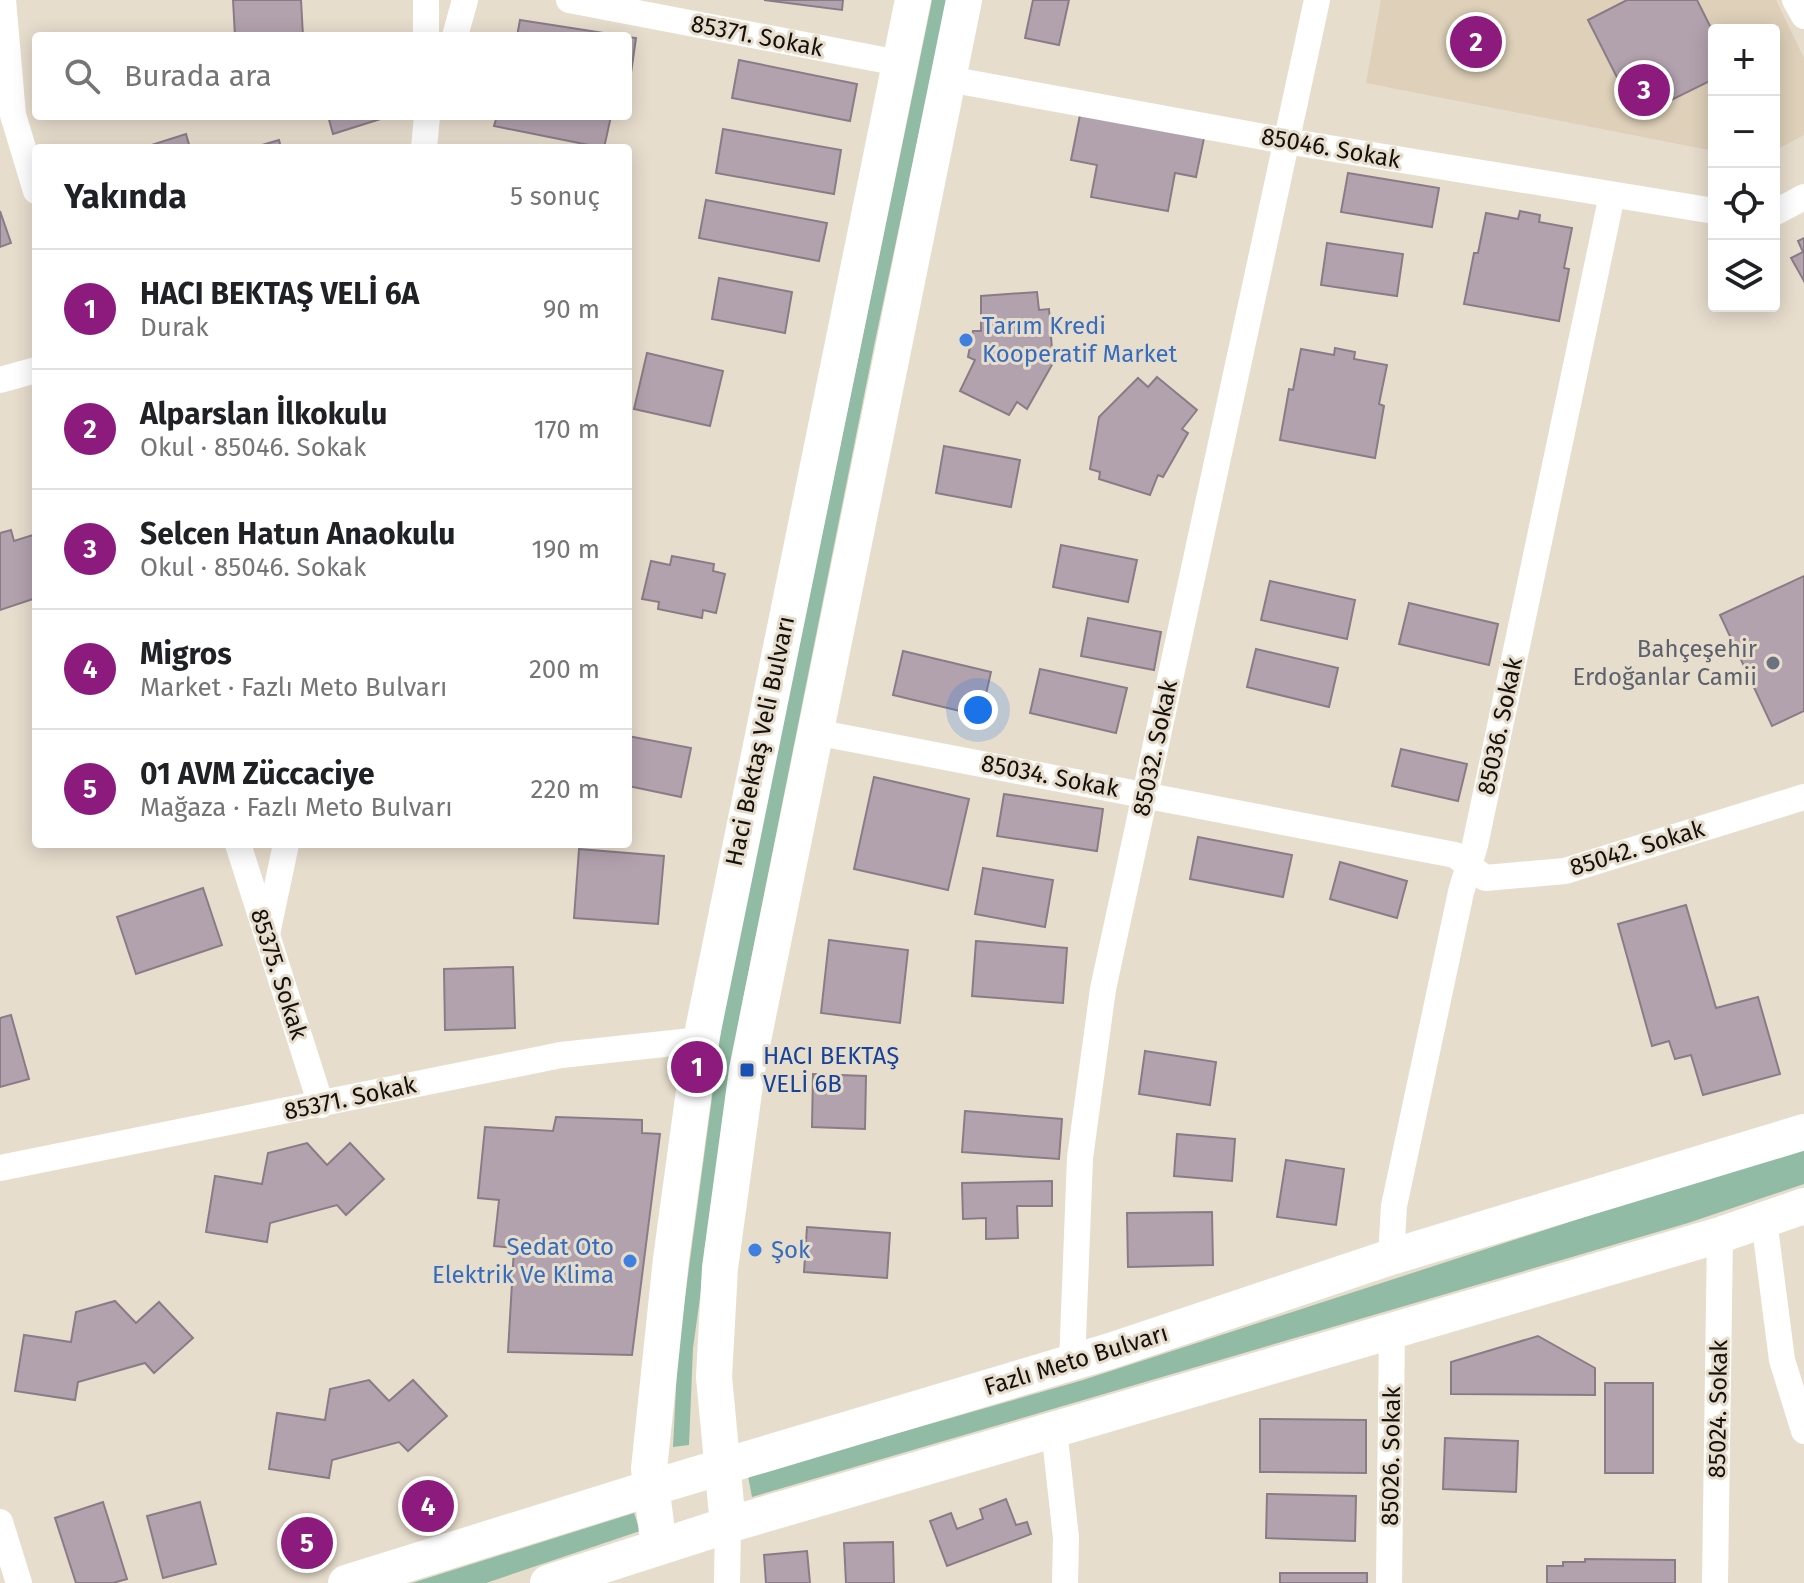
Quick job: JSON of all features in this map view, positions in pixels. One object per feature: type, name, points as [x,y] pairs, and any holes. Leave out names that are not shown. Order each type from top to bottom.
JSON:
[{"type":"main road","name":"Haci Bektaş Veli Bulvarı","points":[[659,1547],[649,1469],[671,1259],[701,1040],[913,0]]},
{"type":"main road","points":[[728,1525],[714,1377],[720,1268],[747,1070],[964,0]]},
{"type":"main road","name":"Fazlı Meto Bulvarı","points":[[346,1583],[651,1488],[1072,1363],[1391,1257],[1804,1132]]},
{"type":"main road","points":[[548,1583],[728,1525],[1720,1235],[1804,1206]]},
{"type":"street","points":[[3,0],[13,115],[32,178]]},
{"type":"street","points":[[426,0],[426,32]]},
{"type":"street","points":[[456,32],[465,0]]},
{"type":"street","name":"85371. Sokak","points":[[569,0],[899,63]]},
{"type":"street","name":"85032. Sokak","points":[[1072,1363],[1080,1158],[1103,989],[1317,0]]},
{"type":"street","points":[[1795,0],[1804,16]]},
{"type":"street","name":"85046. Sokak","points":[[948,79],[1286,141],[1708,210]]},
{"type":"street","name":"85036. Sokak","points":[[1391,1257],[1394,1206],[1461,892],[1470,865],[1612,195]]},
{"type":"street","points":[[1780,210],[1804,197]]},
{"type":"street","points":[[0,380],[32,371]]},
{"type":"street","name":"85034. Sokak","points":[[815,732],[1455,855],[1470,865]]},
{"type":"street","name":"85042. Sokak","points":[[1470,865],[1485,878],[1565,871],[1804,797]]},
{"type":"street","name":"85375. Sokak","points":[[239,848],[321,1105]]},
{"type":"street","points":[[267,936],[285,848]]},
{"type":"street","name":"85371. Sokak","points":[[0,1168],[561,1055],[701,1040]]},
{"type":"street","points":[[1764,1220],[1782,1360],[1804,1431]]},
{"type":"street","name":"85024. Sokak","points":[[1715,1583],[1720,1235]]},
{"type":"street","name":"85026. Sokak","points":[[1389,1583],[1392,1330]]},
{"type":"street","points":[[1054,1429],[1066,1538],[1065,1583]]},
{"type":"street","points":[[0,1522],[19,1583]]},
{"type":"street","points":[[727,1583],[728,1525]]},
{"type":"shaded area","points":[[1381,0],[1776,0],[1804,58],[1804,135],[1780,148],[1780,24],[1708,24],[1708,150],[1366,83]]},
{"type":"green space","points":[[932,0],[947,0],[739,1019],[693,1348],[689,1445],[673,1447],[678,1349],[723,1016]]},
{"type":"green space","points":[[1804,1150],[1804,1184],[1688,1223],[752,1497],[748,1476],[1083,1380],[1674,1188]]},
{"type":"green space","points":[[634,1513],[640,1531],[486,1583],[412,1583]]},
{"type":"building","points":[[233,0],[301,0],[303,32],[235,32]]},
{"type":"building","points":[[764,0],[843,0],[842,10]]},
{"type":"building","points":[[1033,0],[1069,0],[1059,45],[1025,38]]},
{"type":"building","points":[[1627,0],[1697,0],[1709,24],[1708,82],[1637,117],[1588,20]]},
{"type":"building","points":[[520,20],[597,32],[518,32]]},
{"type":"building","points":[[632,38],[636,38],[632,66]]},
{"type":"building","points":[[739,60],[857,84],[850,121],[732,98]]},
{"type":"building","points":[[1080,115],[1204,138],[1196,177],[1175,173],[1168,211],[1091,197],[1097,165],[1071,160]]},
{"type":"building","points":[[329,120],[377,120],[333,134]]},
{"type":"building","points":[[496,120],[610,120],[605,144],[584,144],[494,126]]},
{"type":"building","points":[[723,129],[841,150],[834,194],[716,173]]},
{"type":"building","points":[[186,134],[189,144],[154,144]]},
{"type":"building","points":[[1348,173],[1439,188],[1432,227],[1341,212]]},
{"type":"building","points":[[706,200],[827,223],[819,261],[699,238]]},
{"type":"building","points":[[0,211],[11,243],[0,247]]},
{"type":"building","points":[[1520,211],[1540,215],[1539,222],[1572,228],[1564,268],[1569,269],[1559,321],[1464,304],[1486,213],[1518,219]]},
{"type":"building","points":[[1804,238],[1804,281],[1791,258],[1803,252],[1798,241]]},
{"type":"building","points":[[1327,243],[1403,254],[1397,296],[1321,285]]},
{"type":"building","points":[[719,278],[792,292],[785,333],[712,319]]},
{"type":"building","points":[[1037,292],[1039,310],[1049,309],[1053,363],[1027,409],[1017,402],[1009,415],[960,391],[975,360],[968,357],[973,331],[981,331],[981,296]]},
{"type":"building","points":[[1335,348],[1355,352],[1354,359],[1387,365],[1379,404],[1384,406],[1375,458],[1280,440],[1289,389],[1293,390],[1301,349],[1334,355]]},
{"type":"building","points":[[647,353],[723,371],[710,426],[634,409]]},
{"type":"building","points":[[1157,377],[1197,410],[1182,429],[1188,433],[1163,477],[1158,475],[1150,495],[1099,479],[1100,472],[1090,469],[1099,417],[1138,378],[1148,387]]},
{"type":"building","points":[[944,446],[1020,460],[1011,507],[936,493]]},
{"type":"building","points":[[11,530],[14,541],[32,535],[32,599],[0,610],[0,533]]},
{"type":"building","points":[[1061,545],[1137,560],[1128,602],[1053,587]]},
{"type":"building","points":[[672,556],[714,564],[713,571],[725,574],[716,613],[703,610],[702,618],[658,609],[659,602],[642,599],[651,561],[670,565]]},
{"type":"building","name":"Bahçeşehir Erdoğanlar Camii","points":[[1804,576],[1804,711],[1772,726],[1720,615]]},
{"type":"building","points":[[1270,581],[1355,600],[1347,639],[1261,620]]},
{"type":"building","points":[[1409,603],[1498,624],[1489,665],[1399,644]]},
{"type":"building","points":[[1088,618],[1161,632],[1154,670],[1081,656]]},
{"type":"building","points":[[1256,649],[1338,668],[1329,707],[1247,687]]},
{"type":"building","points":[[903,651],[991,672],[981,716],[893,695]]},
{"type":"building","points":[[1040,669],[1127,688],[1116,733],[1030,713]]},
{"type":"building","points":[[632,737],[691,748],[681,797],[632,787]]},
{"type":"building","points":[[1401,749],[1467,764],[1458,801],[1392,786]]},
{"type":"building","points":[[874,777],[969,799],[948,890],[854,869]]},
{"type":"building","points":[[1004,794],[1103,809],[1097,851],[997,836]]},
{"type":"building","points":[[1198,837],[1292,855],[1283,897],[1190,879]]},
{"type":"building","points":[[579,849],[664,856],[658,924],[574,918]]},
{"type":"building","points":[[1340,862],[1407,881],[1397,918],[1330,899]]},
{"type":"building","points":[[983,868],[1053,880],[1045,927],[975,914]]},
{"type":"building","points":[[203,888],[222,945],[136,974],[117,917]]},
{"type":"building","points":[[1686,905],[1716,1008],[1758,997],[1780,1074],[1703,1095],[1691,1055],[1675,1059],[1669,1041],[1652,1046],[1618,924]]},
{"type":"building","points":[[829,940],[908,950],[900,1023],[821,1013]]},
{"type":"building","points":[[976,941],[1067,948],[1063,1003],[972,996]]},
{"type":"building","points":[[513,967],[515,1028],[445,1030],[444,969]]},
{"type":"building","points":[[11,1015],[29,1079],[0,1087],[0,1018]]},
{"type":"building","points":[[1145,1051],[1216,1062],[1210,1105],[1139,1094]]},
{"type":"building","points":[[813,1074],[866,1076],[865,1129],[812,1127]]},
{"type":"building","points":[[965,1111],[1062,1119],[1059,1159],[962,1152]]},
{"type":"building","points":[[556,1117],[642,1120],[642,1133],[660,1134],[632,1355],[508,1352],[514,1248],[494,1246],[499,1200],[478,1198],[485,1127],[553,1131]]},
{"type":"building","points":[[1177,1134],[1235,1139],[1232,1181],[1174,1176]]},
{"type":"building","points":[[307,1143],[327,1165],[350,1143],[384,1179],[346,1215],[337,1205],[270,1223],[267,1242],[206,1232],[215,1176],[262,1184],[268,1153]]},
{"type":"building","points":[[1286,1160],[1344,1169],[1336,1225],[1277,1217]]},
{"type":"building","points":[[1052,1181],[1052,1206],[1017,1206],[1018,1238],[986,1239],[986,1218],[963,1219],[962,1183]]},
{"type":"building","points":[[1212,1212],[1213,1265],[1128,1267],[1127,1213]]},
{"type":"building","points":[[807,1227],[890,1233],[887,1278],[804,1272]]},
{"type":"building","points":[[115,1301],[136,1323],[159,1302],[193,1338],[154,1373],[145,1363],[78,1382],[75,1400],[15,1391],[24,1335],[71,1342],[76,1312]]},
{"type":"building","points":[[1538,1336],[1595,1368],[1595,1395],[1451,1394],[1451,1362]]},
{"type":"building","points":[[369,1380],[389,1401],[413,1380],[447,1416],[408,1451],[399,1442],[332,1460],[329,1478],[269,1469],[277,1413],[325,1420],[330,1389]]},
{"type":"building","points":[[1605,1383],[1653,1383],[1653,1473],[1605,1473]]},
{"type":"building","points":[[1260,1419],[1366,1420],[1366,1473],[1260,1472]]},
{"type":"building","points":[[1445,1438],[1518,1441],[1516,1492],[1443,1489]]},
{"type":"building","points":[[1267,1494],[1356,1496],[1355,1541],[1266,1538]]},
{"type":"building","points":[[1006,1499],[1016,1525],[1027,1522],[1031,1534],[947,1566],[930,1521],[951,1513],[957,1529],[983,1519],[980,1509]]},
{"type":"building","points":[[103,1502],[127,1579],[113,1583],[76,1583],[55,1518]]},
{"type":"building","points":[[200,1502],[216,1564],[163,1578],[147,1516]]},
{"type":"building","points":[[893,1542],[894,1583],[846,1583],[844,1543]]},
{"type":"building","points":[[807,1551],[810,1583],[766,1583],[764,1555]]},
{"type":"building","points":[[1585,1559],[1675,1560],[1675,1583],[1547,1583],[1547,1566],[1585,1562]]},
{"type":"building","points":[[1280,1573],[1367,1573],[1367,1583],[1280,1583]]},
{"type":"place","name":"Alparslan İlkokulu","points":[[1476,42]]},
{"type":"place","name":"Selcen Hatun Anaokulu","points":[[1644,90]]},
{"type":"place","name":"Tarım Kredi Kooperatif Market","points":[[966,340]]},
{"type":"place","name":"Bahçeşehir Erdoğanlar Camii","points":[[1773,663]]},
{"type":"place","name":"HACI BEKTAŞ VELİ 6A","points":[[697,1067]]},
{"type":"place","name":"HACI BEKTAŞ VELİ 6B","points":[[747,1070]]},
{"type":"place","name":"Şok","points":[[755,1250]]},
{"type":"place","name":"Sedat Oto Elektrik Ve Klima","points":[[630,1261]]},
{"type":"place","name":"Migros","points":[[428,1506]]},
{"type":"place","name":"01 AVM Züccaciye","points":[[307,1543]]}]
